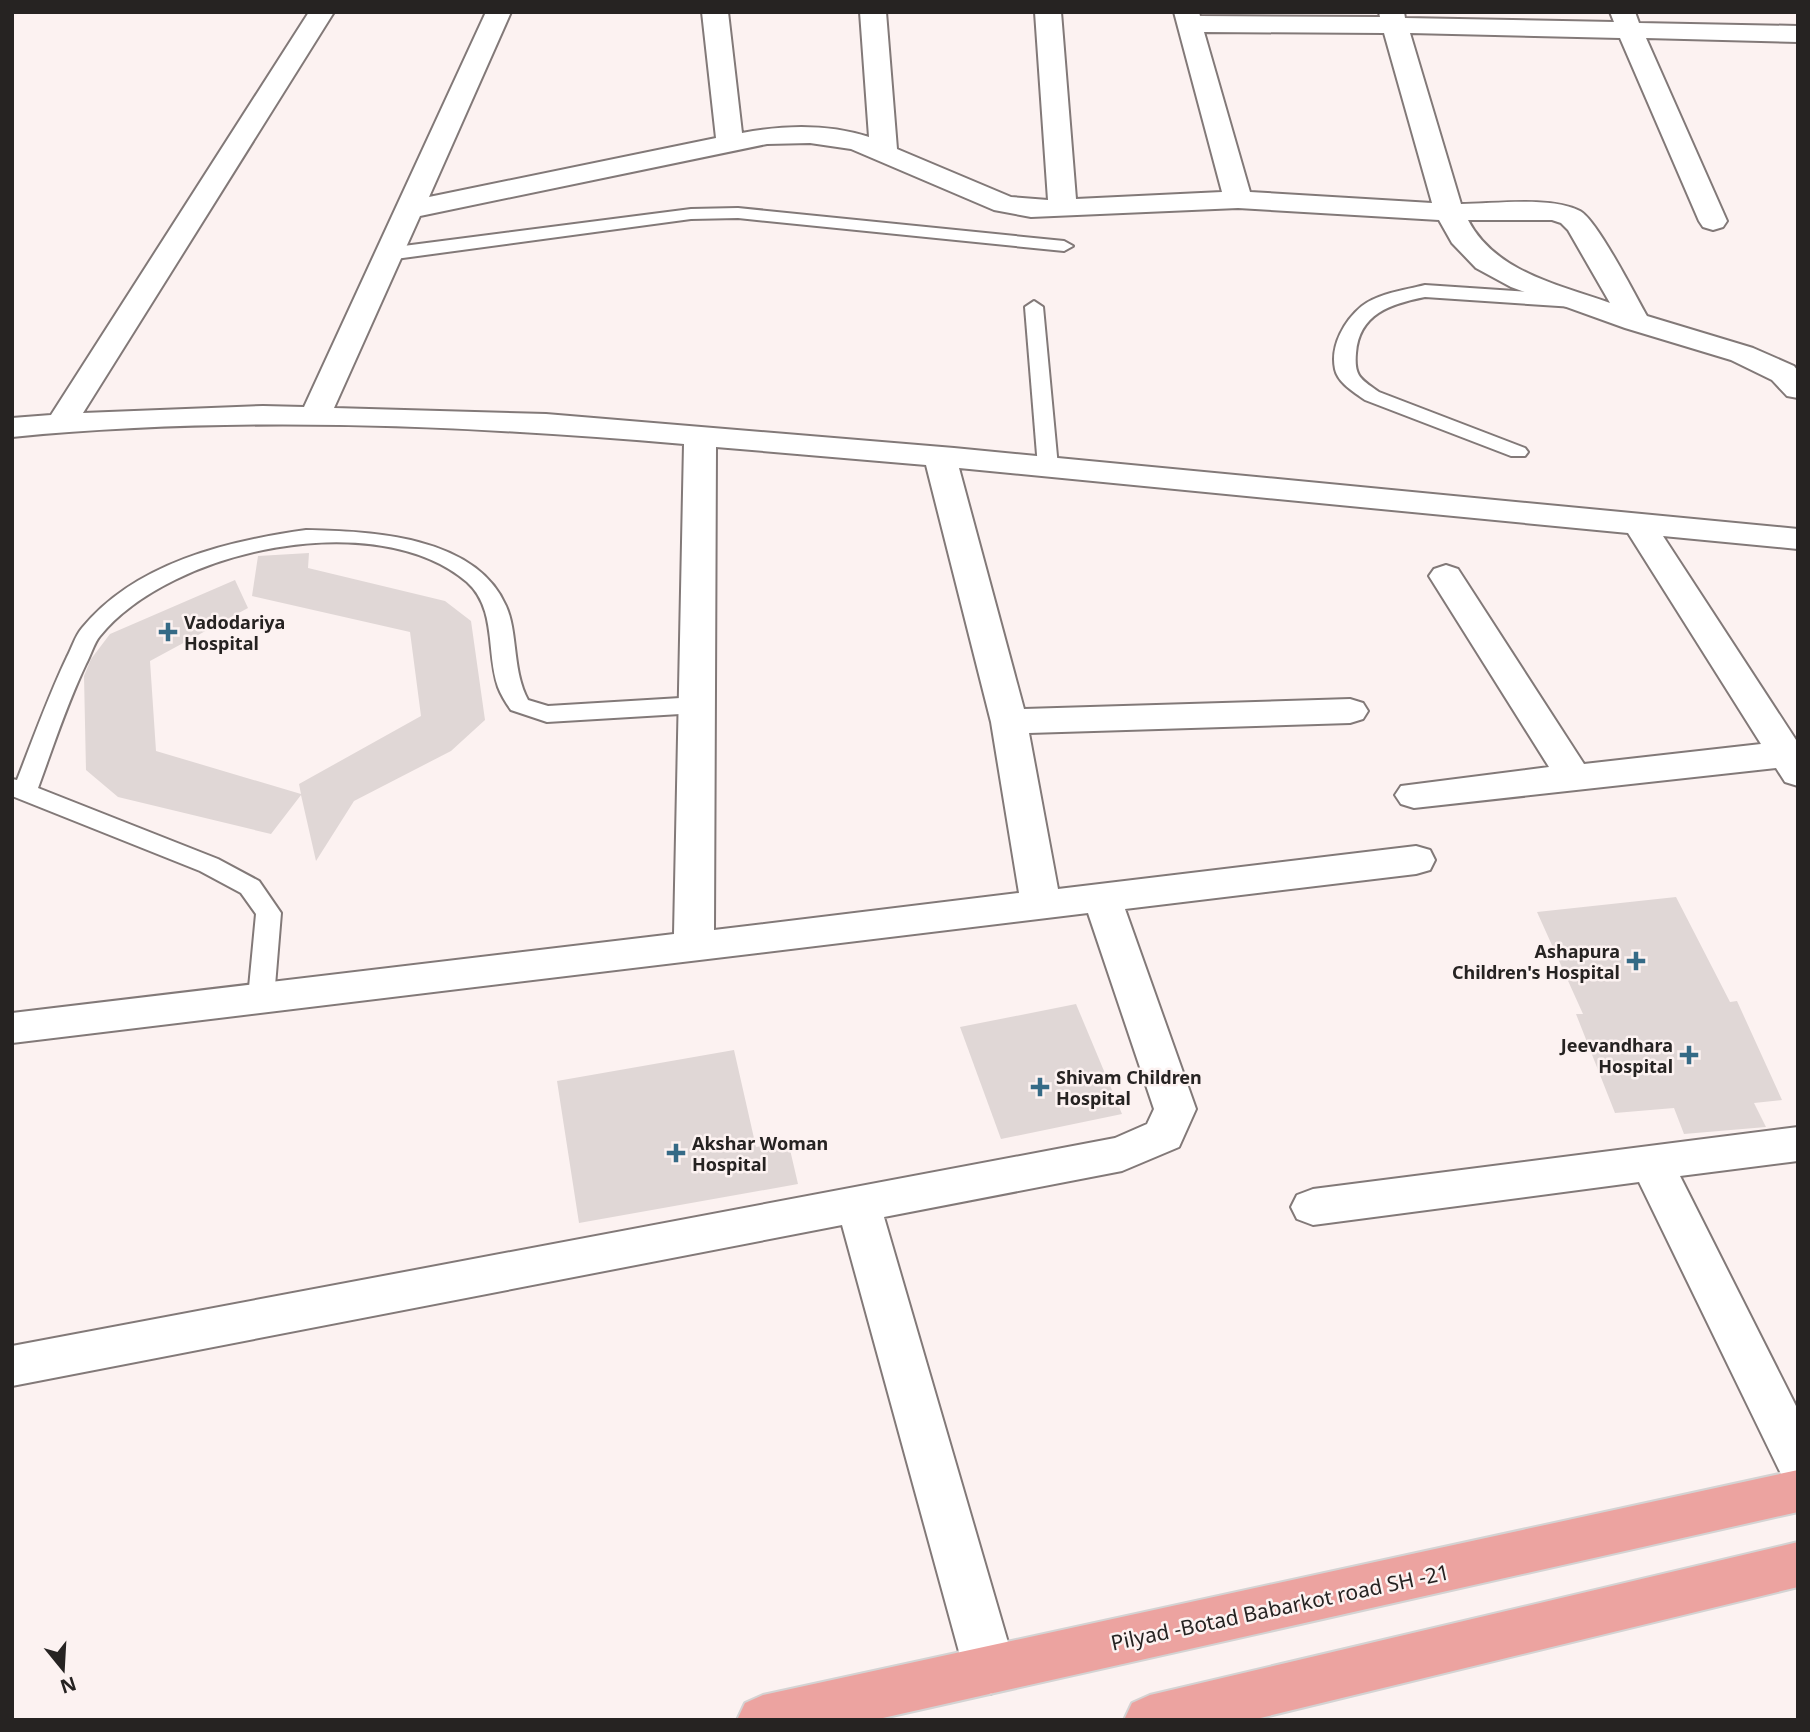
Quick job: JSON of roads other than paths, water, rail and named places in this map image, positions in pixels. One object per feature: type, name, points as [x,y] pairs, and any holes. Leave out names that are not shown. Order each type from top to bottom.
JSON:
[{"type":"main road","name":"Pilyad -Botad Babarkot road SH -21","points":[[763,1720],[1798,1491]]},
{"type":"main road","points":[[1150,1720],[1793,1573]]},
{"type":"street","points":[[61,423],[322,12]]},
{"type":"street","points":[[315,416],[499,12]]},
{"type":"street","points":[[715,12],[730,143]]},
{"type":"street","points":[[873,12],[884,154]]},
{"type":"street","points":[[1048,12],[1063,209]]},
{"type":"street","points":[[1238,200],[1188,18],[1626,21],[1798,34]]},
{"type":"street","points":[[1393,19],[1449,212],[1462,237],[1486,262],[1521,281],[1636,322],[1742,354],[1793,378]]},
{"type":"street","points":[[1626,21],[1713,221]]},
{"type":"street","points":[[408,210],[767,136],[810,135],[856,142],[1004,204],[1031,209],[1238,200],[1449,212],[1553,212],[1571,217],[1580,226],[1636,322]]},
{"type":"street","points":[[12,428],[61,423],[263,415],[546,423],[1048,467],[1798,539]]},
{"type":"street","points":[[694,946],[700,438]]},
{"type":"street","points":[[940,457],[1009,722],[1041,905]]},
{"type":"street","points":[[1414,795],[1574,777],[1792,764],[1639,524]]},
{"type":"street","points":[[1446,576],[1574,777]]},
{"type":"street","points":[[1009,722],[1350,711]]},
{"type":"street","points":[[12,1028],[1416,860]]},
{"type":"street","points":[[12,1366],[1122,1154],[1164,1135],[1175,1110],[1102,898]]},
{"type":"street","points":[[1313,1207],[1798,1144]]},
{"type":"street","points":[[1652,1163],[1798,1459]]},
{"type":"street","points":[[858,1204],[990,1670]]},
{"type":"lane","points":[[388,254],[643,218],[726,213],[1064,246]]},
{"type":"lane","points":[[1518,452],[1372,396],[1354,383],[1345,369],[1348,333],[1370,309],[1396,297],[1425,291],[1574,301]]},
{"type":"lane","points":[[1034,307],[1048,467]]},
{"type":"lane","points":[[261,998],[269,913],[250,887],[209,865],[19,790],[90,633],[130,596],[201,559],[246,545],[306,536],[359,537],[407,545],[445,559],[475,578],[496,607],[509,686],[519,705],[547,714],[697,705]]},
{"type":"place","name":"Vadodariya Hospital","points":[[168,632]]},
{"type":"place","name":"Ashapura Children's Hospital","points":[[1636,961]]},
{"type":"place","name":"Jeevandhara Hospital","points":[[1689,1055]]},
{"type":"place","name":"Shivam Children Hospital","points":[[1040,1087]]},
{"type":"place","name":"Akshar Woman Hospital","points":[[676,1153]]}]
